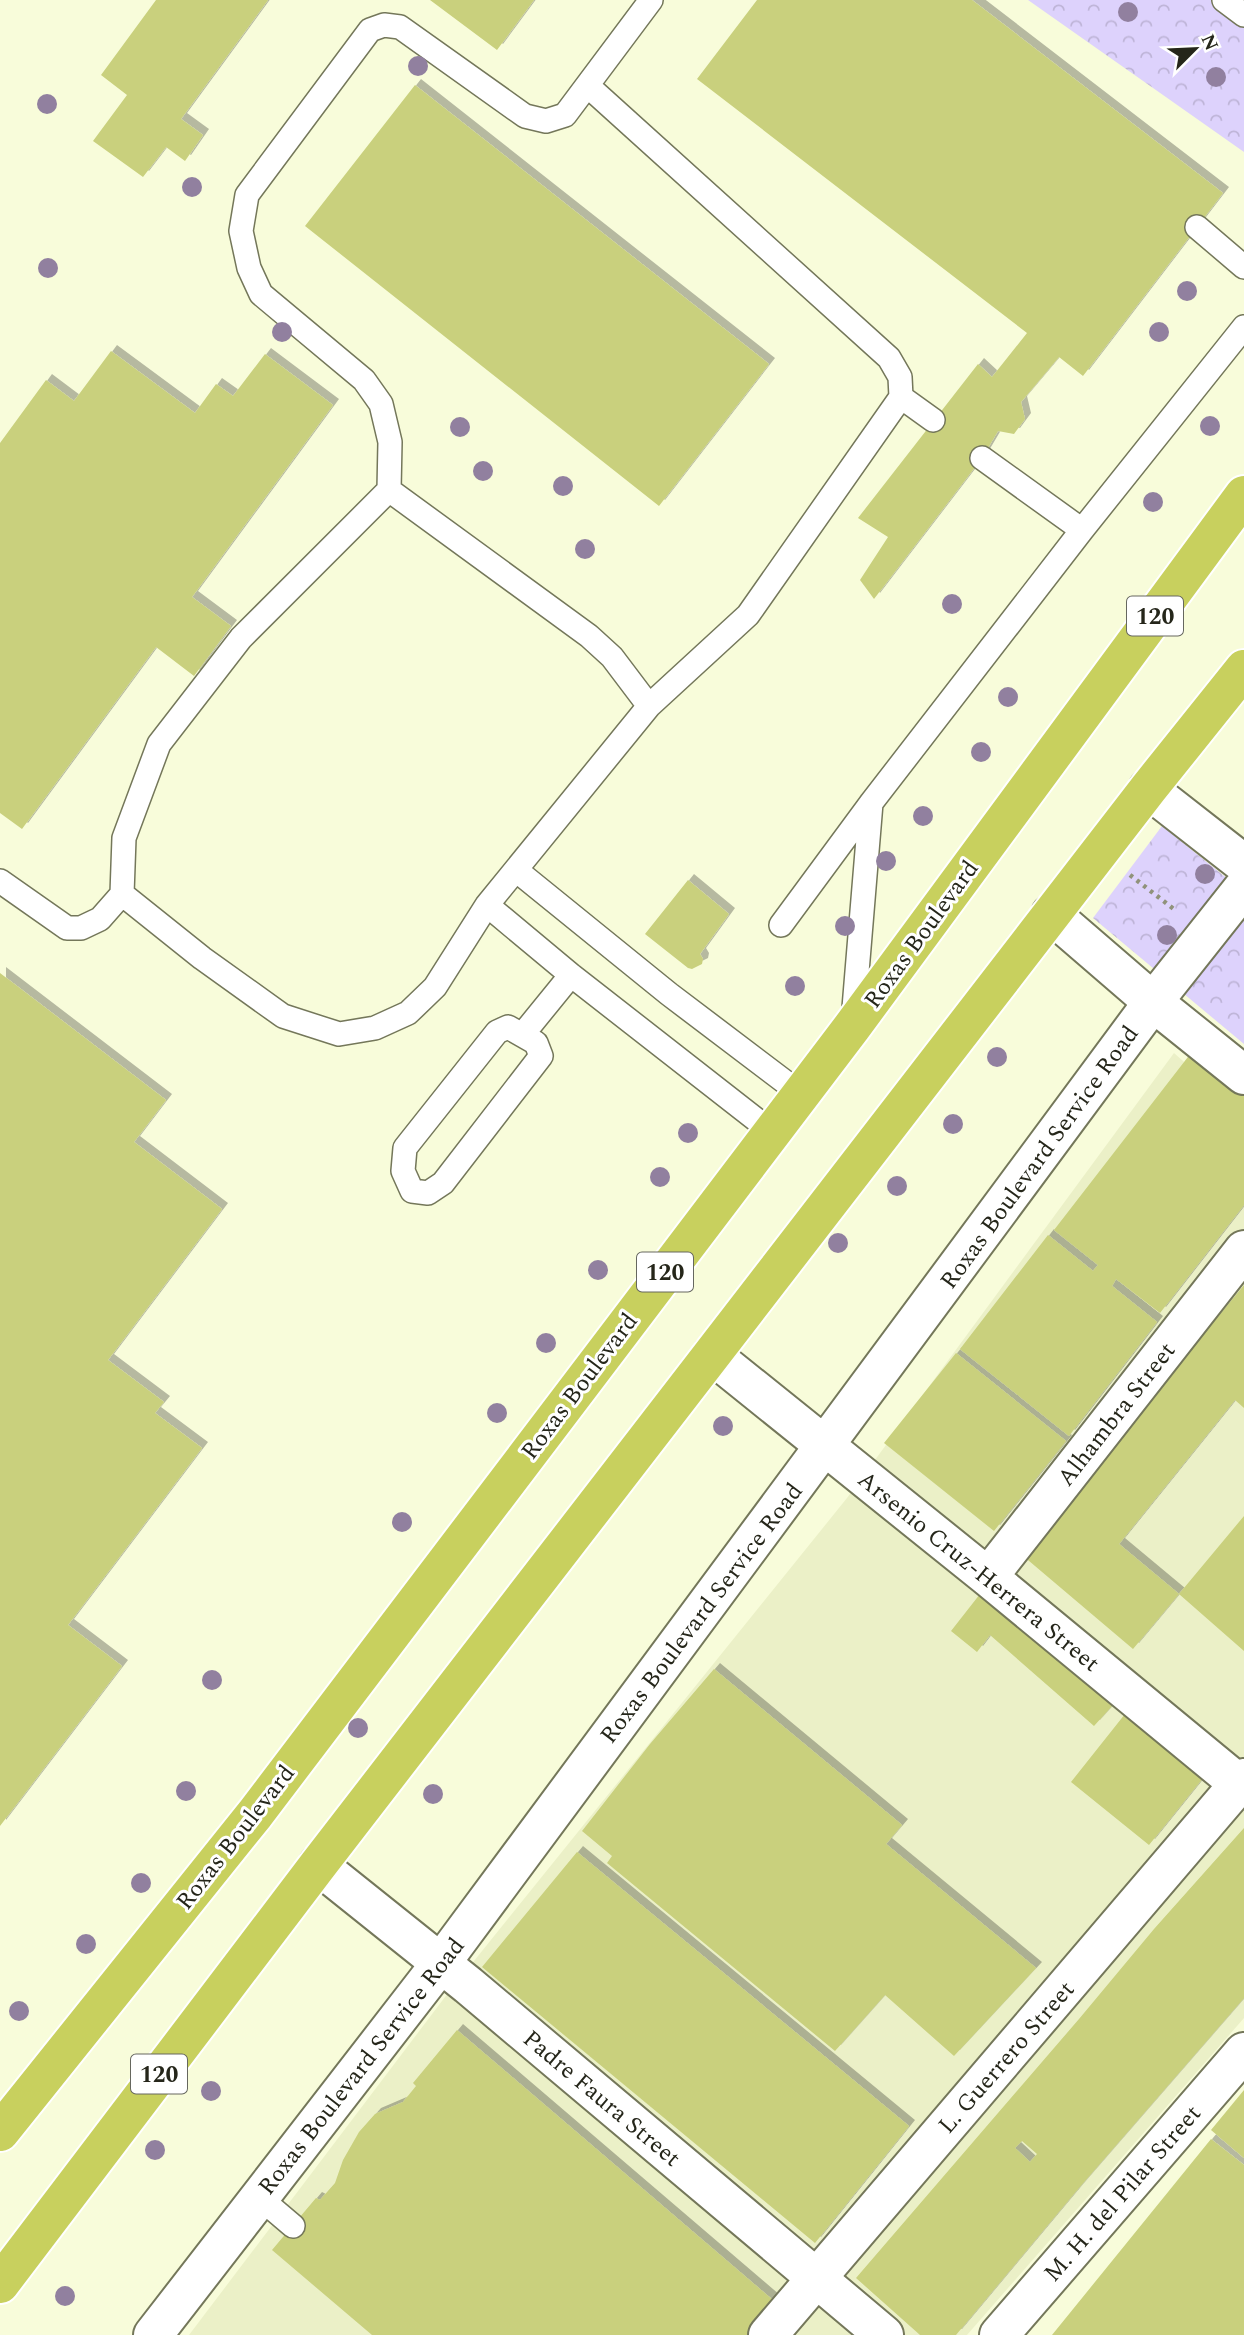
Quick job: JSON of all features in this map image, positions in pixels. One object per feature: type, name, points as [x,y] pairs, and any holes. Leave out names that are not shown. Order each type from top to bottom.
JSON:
[{"type":"highway","name":"Roxas Boulevard","points":[[0,2132],[255,1814],[852,1027],[1242,499]]},
{"type":"highway","name":"120","points":[[0,2284],[318,1865],[1051,914],[1244,669]]},
{"type":"street","points":[[1148,789],[1244,864]]},
{"type":"street","name":"Roxas Boulevard Service Road","points":[[153,2335],[441,1963],[1153,1002],[1244,887]]},
{"type":"street","points":[[1051,914],[1153,1002],[1244,1075]]},
{"type":"street","name":"Alhambra Street","points":[[988,1577],[1244,1251]]},
{"type":"street","name":"Arsenio Cruz-Herrera Street","points":[[712,1355],[1242,1783]]},
{"type":"street","name":"L. Guerrero Street","points":[[768,2335],[1242,1783]]},
{"type":"street","name":"Padre Faura Street","points":[[318,1865],[441,1963],[884,2335]]},
{"type":"street","name":"M. H. del Pilar Street","points":[[999,2335],[1244,2052]]},
{"type":"lane","points":[[0,881],[67,928],[81,928],[100,919],[122,894],[124,838],[159,744],[241,638],[389,490],[390,442],[381,404],[364,380],[261,294],[249,268],[241,231],[247,195],[370,30],[384,25],[400,27],[525,116],[546,121],[565,116],[651,0]]},
{"type":"lane","points":[[1224,0],[1244,15]]},
{"type":"lane","points":[[122,894],[202,958],[283,1016],[339,1034],[375,1028],[408,1013],[435,987],[487,905],[649,706],[747,615],[901,397],[900,377],[889,358],[588,86]]},
{"type":"lane","points":[[1197,227],[1244,267]]},
{"type":"lane","points":[[781,925],[871,803],[1082,530],[1244,327]]},
{"type":"lane","points":[[901,397],[933,420]]},
{"type":"lane","points":[[982,458],[1082,530]]},
{"type":"lane","points":[[389,490],[589,636],[612,657],[649,706]]},
{"type":"lane","points":[[852,1027],[871,803]]},
{"type":"lane","points":[[516,870],[669,994],[801,1094]]},
{"type":"lane","points":[[487,905],[570,975],[772,1132]]},
{"type":"lane","points":[[523,1034],[570,975]]},
{"type":"lane","points":[[508,1027],[523,1034],[536,1043],[541,1056],[443,1184],[428,1193],[412,1191],[403,1171],[405,1148],[497,1032],[508,1027]]},
{"type":"lane","points":[[260,2198],[293,2226]]},
{"type":"path","points":[[1100,851],[1206,935]]},
{"type":"shaded area","points":[[1174,1053],[1244,1115],[1244,2018],[967,2335],[189,2335],[445,1997],[847,1498]]},
{"type":"green space","points":[[1028,0],[1244,0],[1244,152]]},
{"type":"green space","points":[[1162,826],[1244,892],[1244,1044],[1093,918]]},
{"type":"building","points":[[156,0],[268,0],[181,119],[203,135],[185,161],[166,147],[143,177],[93,141],[127,95],[101,75]]},
{"type":"building","points":[[430,0],[534,0],[497,50]]},
{"type":"building","points":[[757,0],[972,0],[1223,193],[1083,376],[1059,357],[1021,402],[1025,419],[1014,434],[998,431],[982,458],[874,599],[860,580],[888,537],[858,518],[978,364],[992,377],[1027,333],[697,79]]},
{"type":"building","points":[[415,85],[769,364],[659,506],[305,226]]},
{"type":"building","points":[[111,351],[195,413],[216,384],[233,396],[265,354],[333,405],[192,597],[231,626],[194,676],[156,647],[22,829],[0,813],[0,443],[46,380],[74,401]]},
{"type":"building","points":[[688,880],[729,914],[700,954],[702,964],[692,969],[645,934]]},
{"type":"building","points":[[0,973],[166,1100],[134,1142],[222,1209],[108,1360],[164,1402],[155,1413],[202,1448],[68,1625],[122,1666],[0,1826]]},
{"type":"building","points":[[1191,1053],[1244,1095],[1244,1205],[1160,1313],[1116,1279],[1112,1286],[1157,1322],[1069,1436],[960,1349],[1048,1235],[1093,1271],[1098,1265],[1054,1230]]},
{"type":"building","points":[[1244,1285],[1244,1408],[1235,1400],[1119,1544],[1179,1594],[1133,1649],[1022,1555]]},
{"type":"building","points":[[956,1353],[1066,1441],[994,1531],[884,1443]]},
{"type":"building","points":[[1244,1516],[1244,1651],[1179,1594]]},
{"type":"building","points":[[980,1594],[1113,1705],[1094,1726],[990,1635],[977,1652],[951,1631]]},
{"type":"building","points":[[714,1669],[902,1825],[886,1844],[1036,1968],[954,2056],[885,1995],[835,2051],[607,1863],[612,1856],[582,1831],[650,1744]]},
{"type":"building","points":[[1125,1714],[1203,1778],[1149,1845],[1071,1782]]},
{"type":"building","points":[[1244,1828],[1244,1998],[1078,2189],[956,2335],[920,2335],[856,2278],[1154,1929]],"holes":[[[1022,2141],[1037,2154],[1030,2162],[1015,2148]]]},
{"type":"building","points":[[577,1852],[909,2126],[815,2243],[482,1967]]},
{"type":"building","points":[[457,2030],[781,2307],[758,2335],[372,2335],[272,2250],[316,2198],[320,2200],[335,2183],[343,2160],[359,2132],[375,2114],[403,2102],[416,2086],[413,2083]]},
{"type":"building","points":[[1244,2090],[1244,2158],[1211,2130]]},
{"type":"building","points":[[1211,2139],[1244,2165],[1244,2335],[1052,2335]]}]
